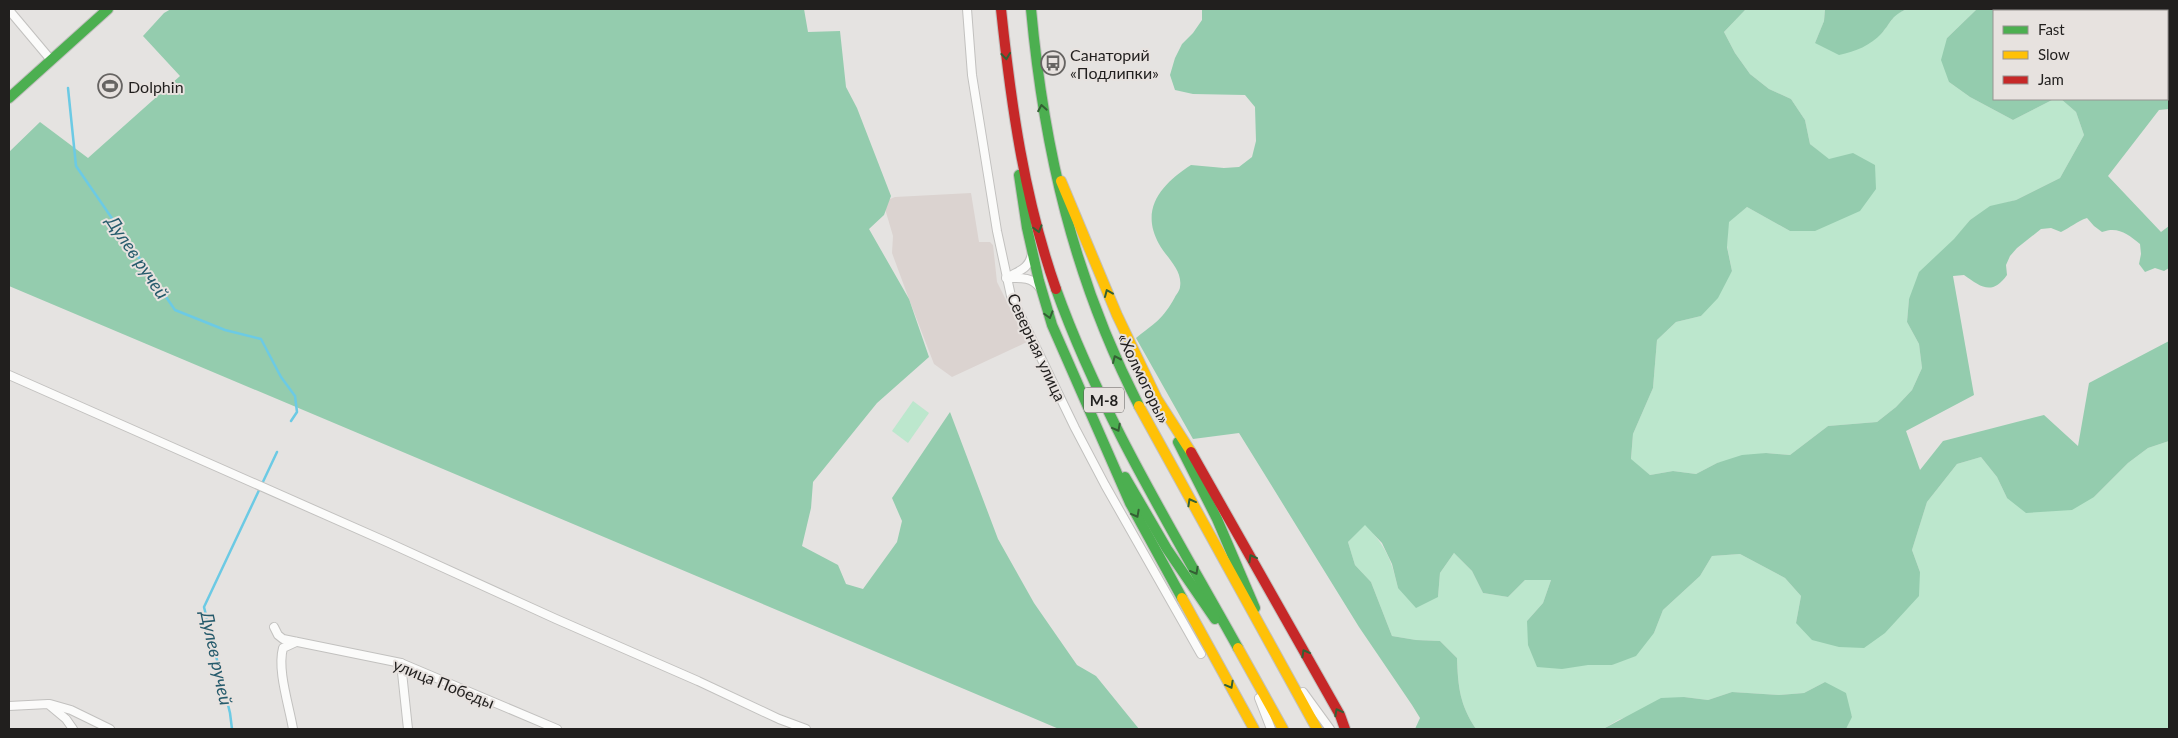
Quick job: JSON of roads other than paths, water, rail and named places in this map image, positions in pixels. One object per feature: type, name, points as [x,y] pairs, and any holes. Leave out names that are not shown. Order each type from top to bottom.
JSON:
[{"type":"main road","points":[[9,98],[108,9]]},
{"type":"main road","name":"М-8","points":[[1001,9],[1015,130],[1038,231],[1056,288],[1087,365],[1114,421],[1283,729]]},
{"type":"main road","name":"«Холмогоры»","points":[[1031,9],[1035,63],[1062,209],[1083,273],[1116,359],[1166,456],[1317,729]]},
{"type":"main road","points":[[1035,63],[1038,9]]},
{"type":"main road","points":[[1015,130],[1020,188],[1032,253],[1052,325],[1142,526],[1254,729]]},
{"type":"main road","points":[[1050,152],[1120,322],[1217,519],[1249,589],[1266,637]]},
{"type":"main road","points":[[1157,400],[1199,464],[1329,695],[1346,729]]},
{"type":"main road","points":[[1102,438],[1167,548],[1239,651]]},
{"type":"street","name":"Северная улица","points":[[967,9],[972,76],[1006,278],[1011,296],[1075,428],[1201,654]]},
{"type":"street","points":[[9,10],[51,60]]},
{"type":"street","points":[[1006,278],[1025,269],[1030,262],[1032,253]]},
{"type":"street","points":[[1006,278],[1025,278],[1036,282],[1042,292]]},
{"type":"street","points":[[9,375],[698,680],[779,719],[806,729]]},
{"type":"street","name":"улица Победы","points":[[274,627],[278,635],[283,639],[400,663],[557,729]]},
{"type":"street","points":[[293,729],[281,670],[281,656],[283,648],[296,642]]},
{"type":"street","points":[[1276,654],[1330,729]]},
{"type":"street","points":[[400,663],[408,729]]},
{"type":"street","points":[[1247,666],[1271,729]]},
{"type":"street","points":[[9,706],[48,704],[71,710],[110,729]]},
{"type":"street","points":[[48,704],[66,719],[73,729]]},
{"type":"waterway","name":"Дулев ручей","points":[[68,88],[76,166],[175,310],[225,330],[261,339],[281,377],[295,396],[297,412],[291,421]]},
{"type":"waterway","name":"Дулев ручей","points":[[232,729],[230,713],[204,607],[277,452]]},
{"type":"place","name":"Санаторий «Подлипки»","points":[[1053,63]]},
{"type":"place","name":"Dolphin","points":[[110,86]]}]
